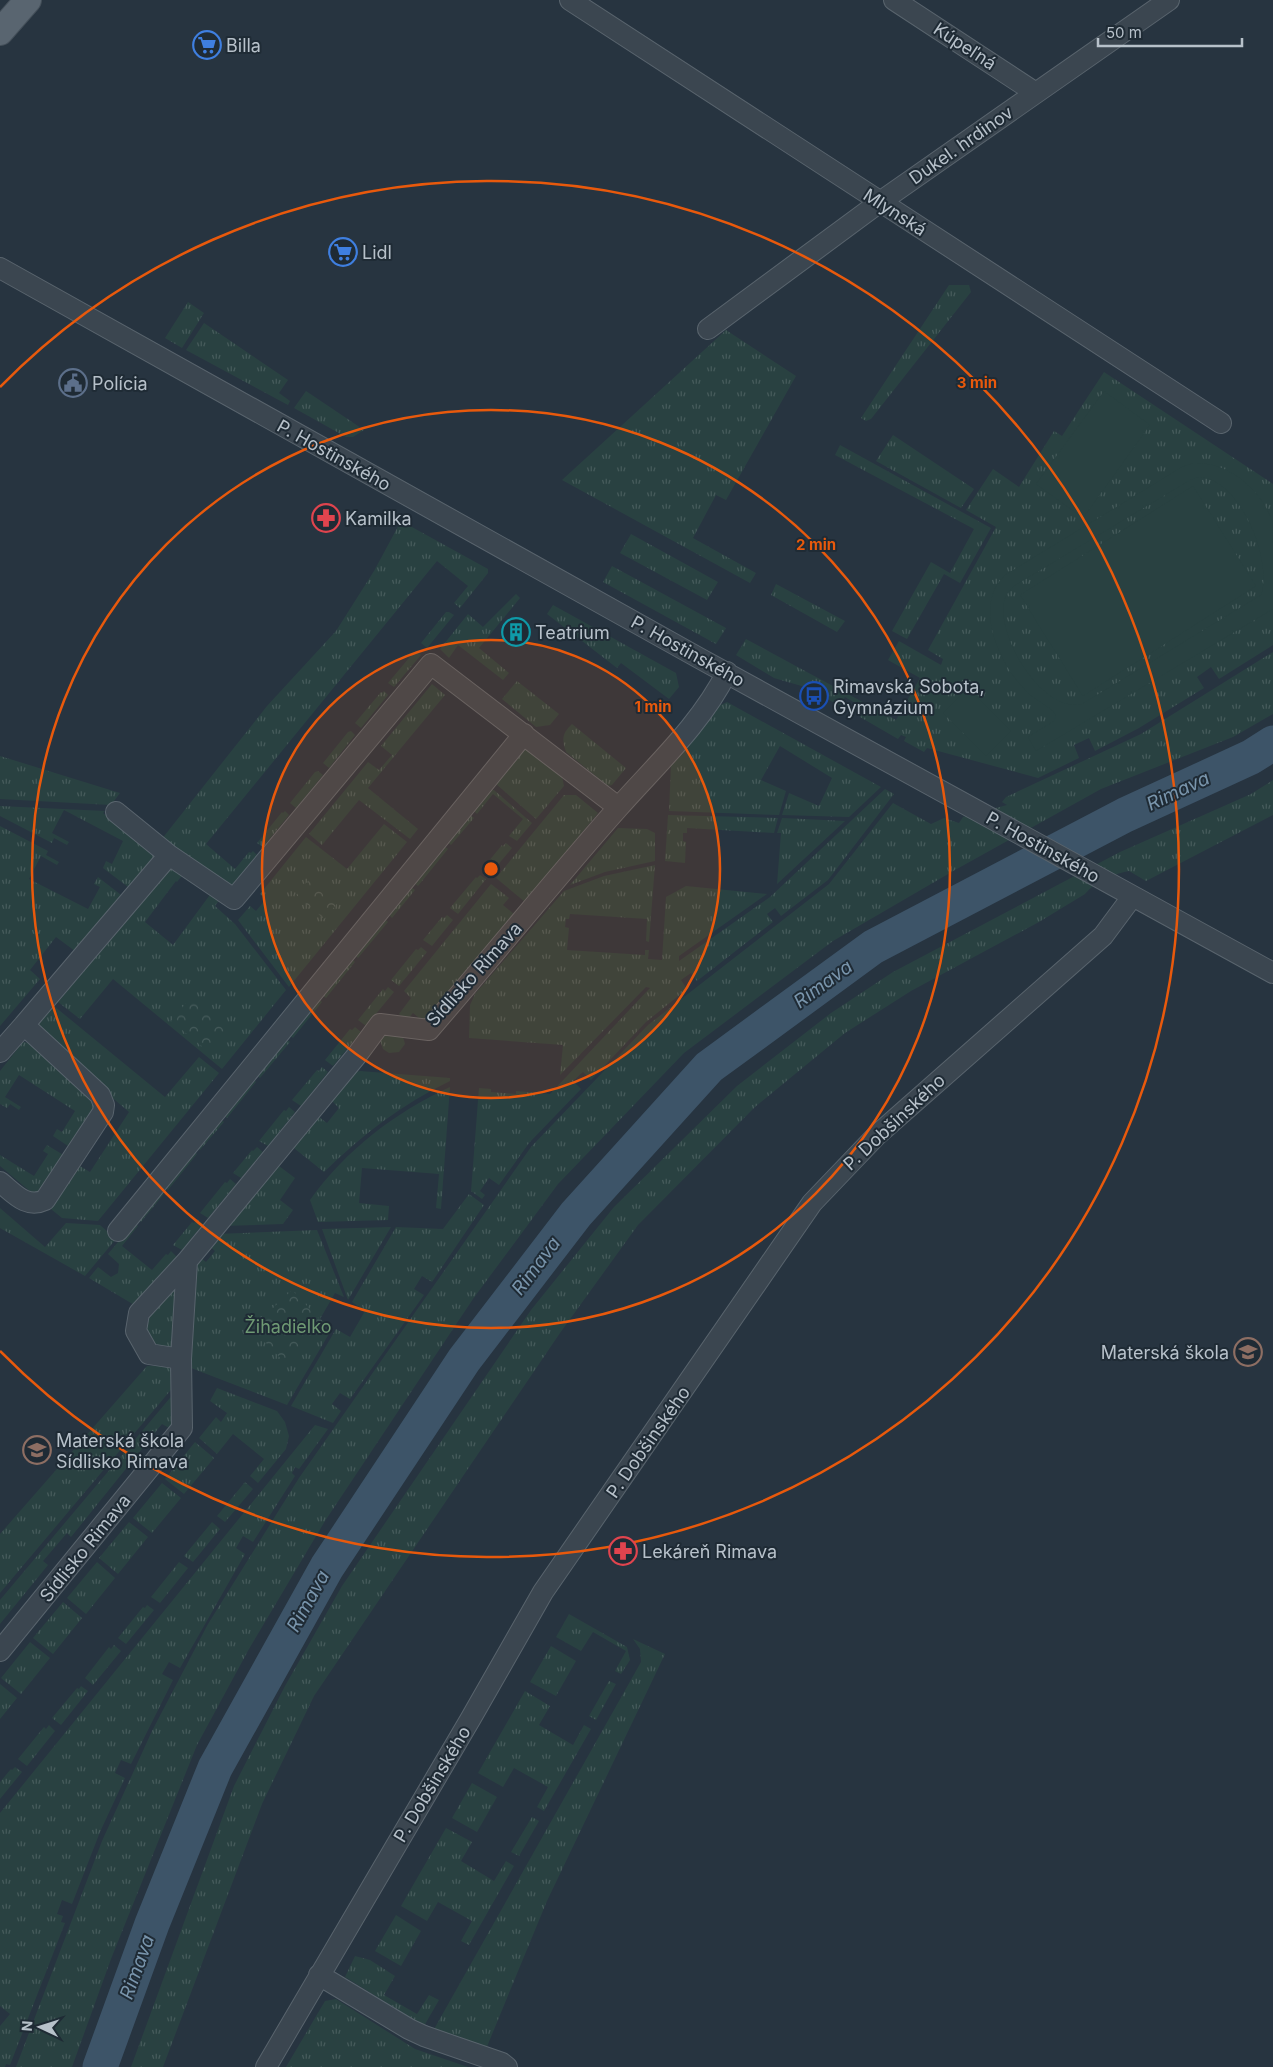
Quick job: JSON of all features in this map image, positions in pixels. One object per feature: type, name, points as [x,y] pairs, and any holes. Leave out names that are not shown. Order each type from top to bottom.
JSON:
[{"type":"main road","points":[[1,29],[28,0]]},
{"type":"street","name":"Mlynská","points":[[570,0],[1221,423]]},
{"type":"street","name":"Kúpeľná","points":[[894,0],[1036,93]]},
{"type":"street","name":"Dukel. hrdinov","points":[[708,329],[880,202],[1169,0]]},
{"type":"street","name":"P. Hostinského","points":[[0,268],[1124,893],[1273,973]]},
{"type":"street","points":[[116,812],[169,855],[234,899],[431,664],[618,807]]},
{"type":"street","name":"Sídlisko Rimava","points":[[181,1359],[150,1354],[136,1331],[139,1313],[187,1261],[357,1055],[380,1024],[429,1030],[618,807],[665,757],[717,693],[727,672]]},
{"type":"street","points":[[118,1231],[524,734]]},
{"type":"street","points":[[0,1051],[169,855]]},
{"type":"street","name":"P. Dobšinského","points":[[266,2067],[543,1592],[812,1204],[877,1134],[1103,936],[1124,893]]},
{"type":"street","points":[[0,1182],[24,1202],[32,1204],[45,1200],[102,1112],[104,1105],[100,1095],[24,1025]]},
{"type":"street","name":"Sídlisko Rimava","points":[[0,1651],[182,1428],[181,1359],[187,1261]]},
{"type":"street","points":[[319,1975],[409,2030],[502,2063],[507,2067]]},
{"type":"green space","points":[[949,285],[969,285],[971,292],[871,419],[866,421],[861,418]]},
{"type":"green space","points":[[188,302],[204,313],[182,348],[165,338]]},
{"type":"green space","points":[[204,323],[288,380],[279,393],[290,401],[288,405],[186,350]]},
{"type":"green space","points":[[726,330],[796,376],[726,500],[716,495],[693,538],[756,573],[750,583],[562,480]]},
{"type":"green space","points":[[1104,372],[1273,484],[1273,645],[1219,679],[1211,667],[1197,677],[1204,688],[1139,728],[1095,751],[1089,738],[1074,745],[1079,758],[1038,778],[927,748],[924,752],[904,741],[906,737],[901,735],[898,739],[860,717],[865,709],[845,697],[840,706],[805,687],[774,678],[736,655],[746,639],[896,720],[920,678],[888,660],[899,641],[941,665],[943,659],[928,650],[996,527],[966,510],[993,469],[1019,487],[1054,431],[1062,436]]},
{"type":"green space","points":[[306,391],[364,430],[353,437],[346,437],[294,408]]},
{"type":"green space","points":[[1104,391],[1150,425],[1083,518],[1036,484]]},
{"type":"green space","points":[[893,435],[974,489],[961,508],[876,461]]},
{"type":"green space","points":[[840,445],[991,528],[960,583],[944,574],[907,639],[892,631],[931,562],[950,573],[974,529],[835,455]]},
{"type":"green space","points":[[1193,463],[1206,464],[1230,472],[1251,487],[1267,508],[1273,525],[1273,609],[1036,751],[1028,737],[1054,721],[1056,716],[1027,692],[1008,667],[999,651],[990,619],[991,603],[995,588],[1005,575],[1182,467]],"holes":[[[1198,477],[1213,481],[1227,491],[1240,505],[1250,523],[1262,562],[1263,580],[1261,595],[1082,704],[1067,704],[1052,697],[1025,670],[1015,652],[1004,617],[1004,602],[1009,592],[1014,586],[1190,480]]]},
{"type":"green space","points":[[1193,486],[1256,586],[1083,696],[1020,595]]},
{"type":"green space","points":[[401,521],[488,569],[488,573],[460,608],[454,603],[468,586],[437,561],[206,844],[235,869],[249,852],[253,851],[257,855],[232,885],[227,886],[161,840],[267,706],[336,631],[374,571]]},
{"type":"green space","points":[[631,534],[718,582],[707,600],[620,553]]},
{"type":"green space","points":[[612,566],[726,628],[716,644],[603,582]]},
{"type":"green space","points":[[776,584],[845,621],[837,632],[771,595]]},
{"type":"green space","points":[[516,594],[520,598],[479,648],[509,673],[503,680],[458,645],[449,658],[440,649],[468,614],[483,627]]},
{"type":"green space","points":[[553,605],[676,673],[679,687],[669,699],[621,663],[617,668],[547,614]]},
{"type":"green space","points":[[446,612],[454,615],[427,648],[421,643]]},
{"type":"green space","points":[[417,651],[421,655],[394,687],[388,683],[414,652]]},
{"type":"green space","points":[[1273,652],[1273,714],[1233,737],[1101,789],[955,870],[833,941],[684,1053],[558,1184],[473,1299],[325,1521],[249,1649],[197,1745],[111,1959],[72,2067],[16,2067],[102,1841],[152,1731],[208,1624],[299,1478],[531,1147],[648,1025],[829,884],[893,803],[931,824],[944,818],[959,823],[963,817],[1007,805],[1002,802],[1006,797],[1141,734]]},
{"type":"green space","points":[[517,681],[559,714],[550,725],[536,727],[502,699]]},
{"type":"green space","points":[[432,684],[445,695],[368,788],[418,829],[410,839],[359,800],[322,845],[309,834],[368,762],[379,770],[392,755],[381,746]]},
{"type":"green space","points":[[968,688],[1011,731],[986,756],[943,713]]},
{"type":"green space","points":[[384,691],[388,695],[361,728],[355,723],[381,692]]},
{"type":"green space","points":[[727,702],[881,787],[849,817],[782,815],[789,793],[819,806],[832,778],[780,746],[761,780],[786,791],[779,815],[669,811],[671,764],[716,707]]},
{"type":"green space","points":[[572,724],[626,768],[612,785],[608,786],[566,752],[564,736]]},
{"type":"green space","points":[[351,731],[355,735],[329,768],[323,763],[348,732]]},
{"type":"green space","points":[[524,748],[562,776],[564,786],[536,819],[495,783]]},
{"type":"green space","points":[[0,756],[120,793],[111,805],[0,799]]},
{"type":"green space","points":[[318,771],[323,775],[296,808],[290,803],[315,772]]},
{"type":"green space","points":[[1273,780],[1273,815],[1146,881],[1129,871],[1105,879],[1094,885],[1085,894],[1039,922],[911,991],[845,1033],[755,1107],[638,1225],[560,1333],[314,1696],[262,1804],[163,2067],[131,2067],[234,1786],[285,1686],[342,1586],[531,1310],[614,1207],[737,1086],[831,1013],[893,972],[1120,852],[1251,794]]},
{"type":"green space","points":[[885,789],[894,794],[828,880],[781,916],[775,908],[767,914],[773,922],[697,981],[691,973],[681,980],[687,989],[646,1022],[591,1080],[583,1072],[573,1081],[581,1089],[529,1143],[499,1185],[489,1178],[480,1191],[485,1195],[482,1199],[471,1191],[479,1088],[491,1089],[491,1092],[516,1094],[516,1091],[550,1094],[650,988],[646,987],[560,1075],[563,1045],[469,1038],[470,1005],[475,994],[564,891],[604,876],[655,865],[649,942],[646,941],[647,919],[570,914],[569,919],[566,919],[565,927],[569,928],[567,950],[645,955],[645,950],[649,950],[648,959],[662,960],[666,897],[686,886],[767,894],[679,956],[679,961],[770,897]]},
{"type":"green space","points":[[489,790],[494,790],[532,823],[517,841],[509,836],[523,819],[493,794],[477,814],[473,810]]},
{"type":"green space","points":[[564,795],[576,795],[598,813],[525,902],[496,878]]},
{"type":"green space","points":[[0,806],[105,811],[103,813],[156,852],[158,856],[132,890],[103,868],[106,861],[112,864],[123,841],[64,810],[52,833],[69,842],[67,845],[54,838],[52,843],[0,816]]},
{"type":"green space","points":[[285,811],[289,815],[263,847],[257,843],[282,812]]},
{"type":"green space","points":[[470,815],[474,818],[451,845],[447,842]]},
{"type":"green space","points":[[668,815],[778,818],[774,833],[687,828],[687,833],[683,833],[683,841],[686,842],[685,863],[665,861]]},
{"type":"green space","points":[[782,818],[845,821],[777,884],[781,833],[777,833]]},
{"type":"green space","points":[[384,824],[407,842],[289,987],[238,920],[250,906],[256,911],[266,899],[260,894],[306,837],[347,869]]},
{"type":"green space","points":[[0,826],[48,851],[46,855],[59,862],[57,865],[41,856],[29,879],[88,909],[100,887],[94,884],[98,877],[125,898],[79,954],[56,937],[30,970],[40,979],[0,1026]]},
{"type":"green space","points":[[618,828],[647,829],[655,833],[655,861],[605,872],[570,885]]},
{"type":"green space","points":[[506,843],[512,848],[491,873],[483,868],[502,845]]},
{"type":"green space","points":[[444,846],[448,849],[418,886],[414,883]]},
{"type":"green space","points":[[174,868],[184,873],[145,922],[173,945],[212,892],[220,899],[215,906],[235,924],[286,990],[222,1069],[113,979],[80,1019],[58,1002],[163,874]]},
{"type":"green space","points":[[313,875],[341,899],[324,919],[296,895]]},
{"type":"green space","points":[[480,875],[486,879],[458,914],[450,908],[476,877]]},
{"type":"green space","points":[[491,884],[509,898],[503,905],[514,914],[424,1022],[413,1013],[407,1020],[399,1014],[411,998],[404,991]]},
{"type":"green space","points":[[411,887],[415,890],[392,918],[388,914]]},
{"type":"green space","points":[[447,915],[453,920],[432,946],[423,940],[442,917],[444,918]]},
{"type":"green space","points":[[384,918],[388,922],[358,958],[355,955]]},
{"type":"green space","points":[[421,947],[427,952],[399,986],[391,980],[416,949],[418,950]]},
{"type":"green space","points":[[352,959],[355,962],[326,998],[322,995]]},
{"type":"green space","points":[[388,987],[394,992],[366,1026],[358,1020],[383,989],[385,991]]},
{"type":"green space","points":[[191,997],[229,1028],[209,1052],[171,1021]]},
{"type":"green space","points":[[319,999],[322,1002],[293,1038],[289,1035]]},
{"type":"green space","points":[[54,1006],[165,1097],[199,1057],[219,1073],[98,1221],[62,1218],[46,1205],[73,1162],[90,1172],[129,1112],[41,1037],[39,1023]]},
{"type":"green space","points":[[355,1027],[361,1032],[333,1066],[325,1060],[350,1029],[352,1030]]},
{"type":"green space","points":[[386,1031],[402,1033],[405,1044],[399,1052],[389,1053],[383,1049],[380,1040]]},
{"type":"green space","points":[[286,1039],[290,1042],[260,1078],[256,1075]]},
{"type":"green space","points":[[23,1042],[29,1043],[98,1101],[71,1148],[53,1136],[57,1129],[62,1132],[75,1111],[19,1075],[5,1097],[21,1107],[19,1110],[10,1104],[7,1108],[0,1104],[0,1071]]},
{"type":"green space","points":[[322,1067],[328,1072],[301,1106],[292,1100],[317,1070],[319,1071]]},
{"type":"green space","points":[[360,1071],[450,1078],[450,1081],[415,1100],[383,1121],[324,1172],[290,1145],[315,1114],[327,1123],[339,1108],[329,1098],[352,1073]]},
{"type":"green space","points":[[253,1079],[256,1082],[227,1118],[223,1115]]},
{"type":"green space","points":[[450,1087],[441,1209],[436,1208],[439,1174],[362,1168],[359,1203],[389,1206],[388,1220],[318,1222],[310,1200],[339,1165],[372,1134],[429,1097]]},
{"type":"green space","points":[[289,1107],[295,1112],[268,1146],[259,1141],[284,1110],[286,1111]]},
{"type":"green space","points":[[220,1119],[224,1122],[200,1150],[197,1147]]},
{"type":"green space","points":[[47,1145],[65,1156],[38,1198],[0,1166],[0,1155],[34,1176],[48,1154],[43,1151]]},
{"type":"green space","points":[[257,1147],[263,1152],[241,1178],[233,1173],[252,1150]]},
{"type":"green space","points":[[194,1151],[197,1154],[168,1190],[164,1187]]},
{"type":"green space","points":[[275,1163],[295,1178],[280,1200],[293,1210],[283,1224],[222,1226]]},
{"type":"green space","points":[[230,1179],[236,1184],[208,1218],[200,1213],[225,1182],[227,1183]]},
{"type":"green space","points":[[161,1191],[164,1194],[141,1222],[137,1219]]},
{"type":"green space","points":[[469,1194],[484,1205],[432,1282],[422,1276],[414,1289],[424,1295],[350,1399],[340,1393],[332,1404],[341,1411],[333,1423],[291,1406],[336,1329],[350,1337],[365,1311],[352,1302],[396,1227],[443,1229]]},
{"type":"green space","points":[[0,1208],[45,1247],[66,1223],[100,1225],[116,1239],[85,1276],[0,1228]]},
{"type":"green space","points":[[197,1219],[203,1224],[182,1250],[173,1245],[192,1222],[194,1223]]},
{"type":"green space","points":[[134,1223],[138,1226],[122,1246],[152,1270],[171,1251],[177,1257],[136,1306],[89,1278],[98,1267],[111,1277],[118,1273],[119,1264],[108,1254]]},
{"type":"green space","points":[[391,1227],[348,1300],[322,1229]]},
{"type":"green space","points":[[317,1230],[344,1297],[335,1293],[320,1319],[333,1327],[287,1405],[191,1368],[198,1256],[206,1262],[215,1251],[207,1244],[216,1234]]},
{"type":"green space","points":[[177,1283],[173,1349],[157,1344],[148,1338],[146,1330],[153,1311]]},
{"type":"green space","name":"Žihadielko","points":[[292,1290],[324,1324],[284,1362],[252,1328]]},
{"type":"green space","points":[[168,1365],[171,1368],[175,1385],[0,1593],[0,1534],[147,1366]]},
{"type":"green space","points":[[217,1388],[277,1411],[285,1422],[289,1436],[286,1449],[258,1483],[250,1476],[264,1459],[233,1434],[217,1454],[199,1438],[216,1417],[221,1422],[227,1413],[210,1401]]},
{"type":"green space","points":[[175,1392],[172,1428],[162,1424],[71,1537],[67,1533],[43,1561],[48,1565],[0,1624],[0,1600]]},
{"type":"green space","points":[[315,1425],[328,1429],[299,1469],[295,1467],[292,1473],[295,1476],[253,1542],[243,1536],[236,1548],[245,1554],[180,1668],[169,1662],[162,1674],[173,1680],[131,1764],[121,1760],[115,1773],[125,1778],[100,1832],[72,1904],[62,1900],[57,1914],[63,1916],[61,1922],[65,1923],[10,2065],[6,2064],[5,2067],[0,2067],[0,2026],[10,2014],[0,2006],[0,1813]]},
{"type":"green space","points":[[195,1442],[214,1458],[184,1494],[165,1479]]},
{"type":"green space","points":[[245,1482],[253,1489],[225,1522],[217,1516]]},
{"type":"green space","points":[[162,1483],[181,1498],[152,1533],[133,1518]]},
{"type":"green space","points":[[129,1522],[148,1537],[118,1574],[99,1558]]},
{"type":"green space","points":[[212,1522],[220,1529],[193,1562],[184,1556]]},
{"type":"green space","points":[[97,1562],[115,1578],[86,1614],[67,1598]]},
{"type":"green space","points":[[179,1562],[188,1568],[160,1603],[151,1597]]},
{"type":"green space","points":[[63,1602],[82,1618],[53,1654],[33,1638]]},
{"type":"green space","points":[[147,1605],[154,1610],[126,1644],[118,1638],[143,1607],[145,1608]]},
{"type":"green space","points":[[569,1614],[627,1647],[630,1660],[621,1674],[615,1671],[626,1651],[593,1632],[581,1651],[556,1637]]},
{"type":"green space","points":[[633,1639],[665,1654],[547,1901],[486,2049],[433,2031],[641,1662],[640,1649]]},
{"type":"green space","points":[[30,1642],[50,1658],[21,1694],[1,1678]]},
{"type":"green space","points":[[114,1645],[121,1651],[93,1685],[85,1678],[109,1647],[111,1649]]},
{"type":"green space","points":[[551,1646],[576,1661],[556,1696],[530,1682]]},
{"type":"green space","points":[[609,1681],[616,1684],[596,1720],[589,1716]]},
{"type":"green space","points":[[0,1684],[17,1698],[0,1719]]},
{"type":"green space","points":[[81,1686],[88,1691],[61,1725],[52,1718],[77,1688],[79,1689]]},
{"type":"green space","points":[[525,1691],[550,1706],[539,1725],[573,1745],[584,1725],[591,1729],[544,1811],[537,1807],[548,1787],[514,1768],[503,1787],[478,1773]]},
{"type":"green space","points":[[49,1725],[55,1731],[27,1766],[18,1759],[44,1727],[46,1729]]},
{"type":"green space","points":[[15,1767],[22,1772],[0,1799],[0,1782]]},
{"type":"green space","points":[[472,1783],[497,1797],[477,1832],[452,1818]]},
{"type":"green space","points":[[532,1817],[539,1821],[519,1856],[511,1852]]},
{"type":"green space","points":[[446,1828],[472,1842],[461,1861],[494,1881],[506,1861],[514,1866],[469,1945],[461,1941],[472,1921],[438,1902],[427,1921],[401,1906]]},
{"type":"green space","points":[[396,1915],[421,1931],[401,1966],[375,1951]]},
{"type":"green space","points":[[355,1956],[370,1960],[395,1976],[384,1995],[417,2014],[429,1995],[439,2000],[424,2026],[345,1977]]},
{"type":"green space","points":[[336,1999],[415,2049],[468,2067],[286,2067],[325,2001]]},
{"type":"waterway","name":"Rimava","points":[[100,2067],[152,1924],[215,1768],[327,1567],[464,1360],[576,1214],[709,1067],[873,947],[1125,815],[1251,757],[1273,743]]},
{"type":"place","name":"Billa","points":[[207,45]]},
{"type":"place","name":"Lidl","points":[[343,252]]},
{"type":"place","name":"Polícia","points":[[73,383]]},
{"type":"place","name":"Kamilka","points":[[326,518]]},
{"type":"place","name":"Teatrium","points":[[516,632]]},
{"type":"place","name":"Rimavská Sobota, Gymnázium","points":[[814,696]]},
{"type":"place","name":"Materská škola","points":[[1248,1352]]},
{"type":"place","name":"Materská škola Sídlisko Rimava","points":[[37,1450]]},
{"type":"place","name":"Lekáreň Rimava","points":[[623,1551]]}]
